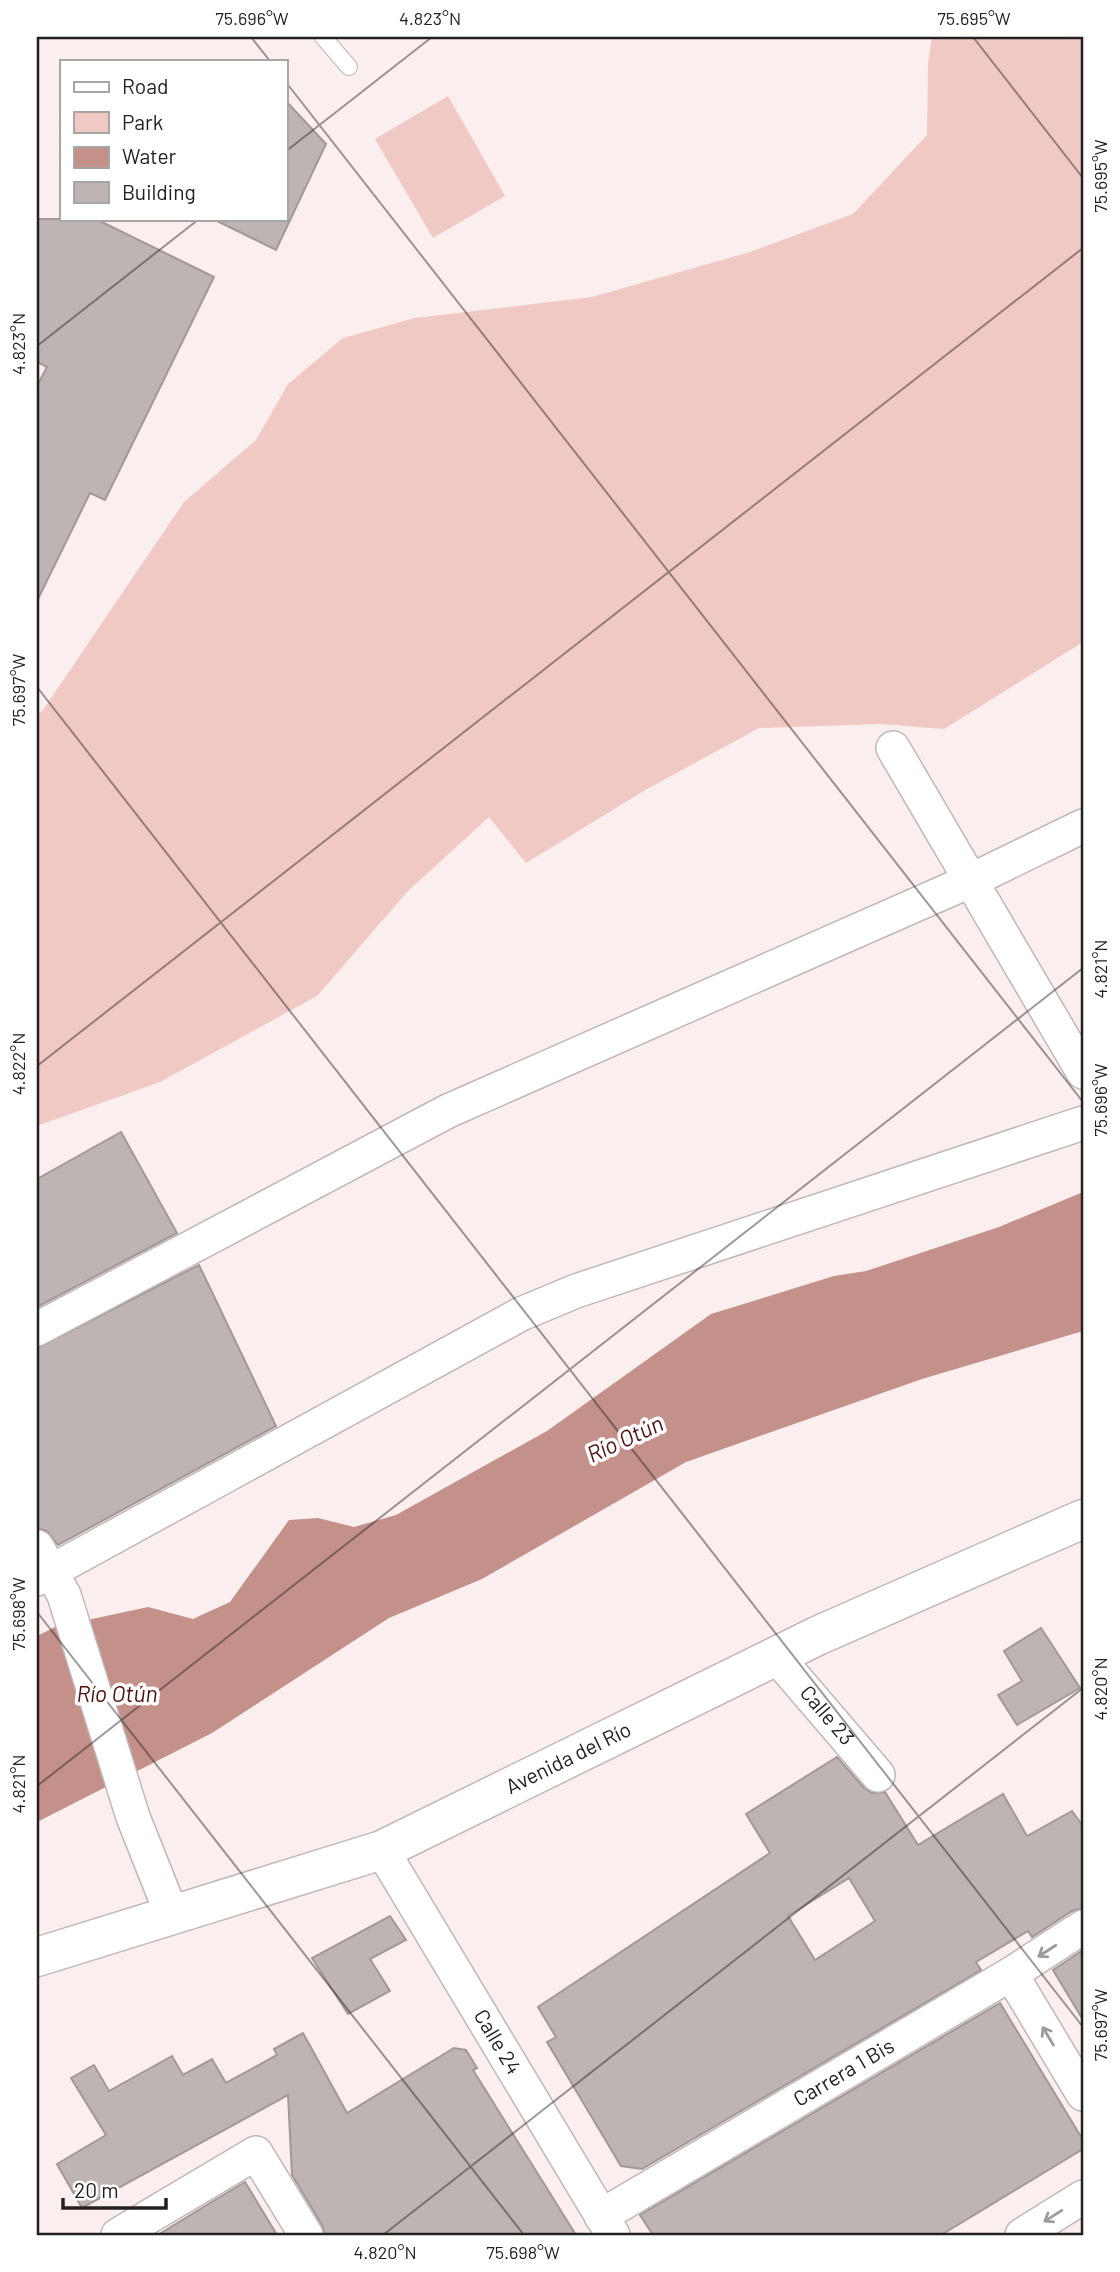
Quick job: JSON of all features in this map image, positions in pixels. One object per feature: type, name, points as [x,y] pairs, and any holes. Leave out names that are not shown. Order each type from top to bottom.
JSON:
[{"type":"main road","name":"Avenida del Río","points":[[37,1957],[382,1850],[777,1657],[1083,1519]]},
{"type":"street","points":[[894,748],[1083,1072]]},
{"type":"street","points":[[37,1329],[448,1111],[972,880],[1083,826]]},
{"type":"street","points":[[172,1915],[133,1818],[47,1573],[521,1314],[576,1291],[1083,1123]]},
{"type":"street","name":"Calle 23","points":[[777,1657],[877,1774]]},
{"type":"street","name":"Calle 24","points":[[382,1850],[607,2225]]},
{"type":"street","name":"Carrera 1 Bis","points":[[607,2225],[1083,1927]]},
{"type":"street","points":[[1011,1974],[1083,2094]]},
{"type":"street","points":[[118,2235],[256,2153],[306,2235]]},
{"type":"street","points":[[1022,2235],[1083,2197]]},
{"type":"lane","points":[[323,37],[349,67]]},
{"type":"green space","points":[[932,37],[1083,37],[1083,642],[944,729],[881,724],[759,728],[647,789],[526,863],[489,817],[408,891],[317,996],[160,1082],[37,1126],[37,714],[43,710],[184,502],[256,440],[288,384],[343,338],[415,318],[592,297],[750,252],[853,214],[927,135],[928,63]]},
{"type":"green space","points":[[448,96],[505,196],[433,238],[375,139]]},
{"type":"water","name":"Río Otún","points":[[1083,1192],[1083,1331],[922,1379],[686,1462],[482,1579],[389,1618],[212,1733],[37,1822],[37,1636],[55,1627],[148,1607],[193,1619],[230,1602],[289,1520],[318,1518],[354,1527],[396,1515],[547,1431],[711,1314],[834,1276],[866,1271],[999,1227]]},
{"type":"building","points":[[287,102],[326,144],[276,250],[215,220],[287,220]]},
{"type":"building","points":[[37,219],[98,220],[214,277],[105,500],[90,493],[37,601],[37,386],[47,367],[37,362]]},
{"type":"building","points":[[121,1132],[177,1233],[37,1307],[37,1179]]},
{"type":"building","points":[[199,1265],[276,1426],[58,1545],[47,1531],[37,1528],[37,1348]]},
{"type":"building","points":[[1041,1628],[1080,1688],[1017,1725],[998,1695],[1022,1681],[1004,1651]]},
{"type":"building","points":[[837,1757],[864,1788],[872,1793],[885,1792],[918,1845],[1003,1794],[1027,1836],[1072,1811],[1083,1826],[1083,1908],[1072,1911],[1032,1937],[1028,1931],[976,1962],[981,1970],[642,2169],[621,2166],[547,2042],[556,2037],[538,2007],[770,1853],[746,1814]],"holes":[[[849,1878],[875,1921],[815,1960],[788,1916]]]},
{"type":"building","points":[[390,1916],[406,1940],[370,1959],[390,1991],[348,2014],[312,1958]]},
{"type":"building","points":[[1083,1950],[1083,2020],[1053,1970]]},
{"type":"building","points":[[1000,2003],[1083,2140],[1083,2149],[941,2235],[653,2235],[640,2215]]},
{"type":"building","points":[[303,2033],[347,2113],[454,2048],[466,2050],[477,2068],[473,2070],[576,2235],[325,2235],[322,2225],[292,2175],[288,2095],[82,2208],[57,2164],[106,2135],[71,2078],[94,2065],[109,2091],[172,2056],[183,2075],[212,2059],[226,2083],[277,2055],[274,2049]]},
{"type":"building","points":[[245,2182],[277,2235],[158,2235],[205,2206]]}]
